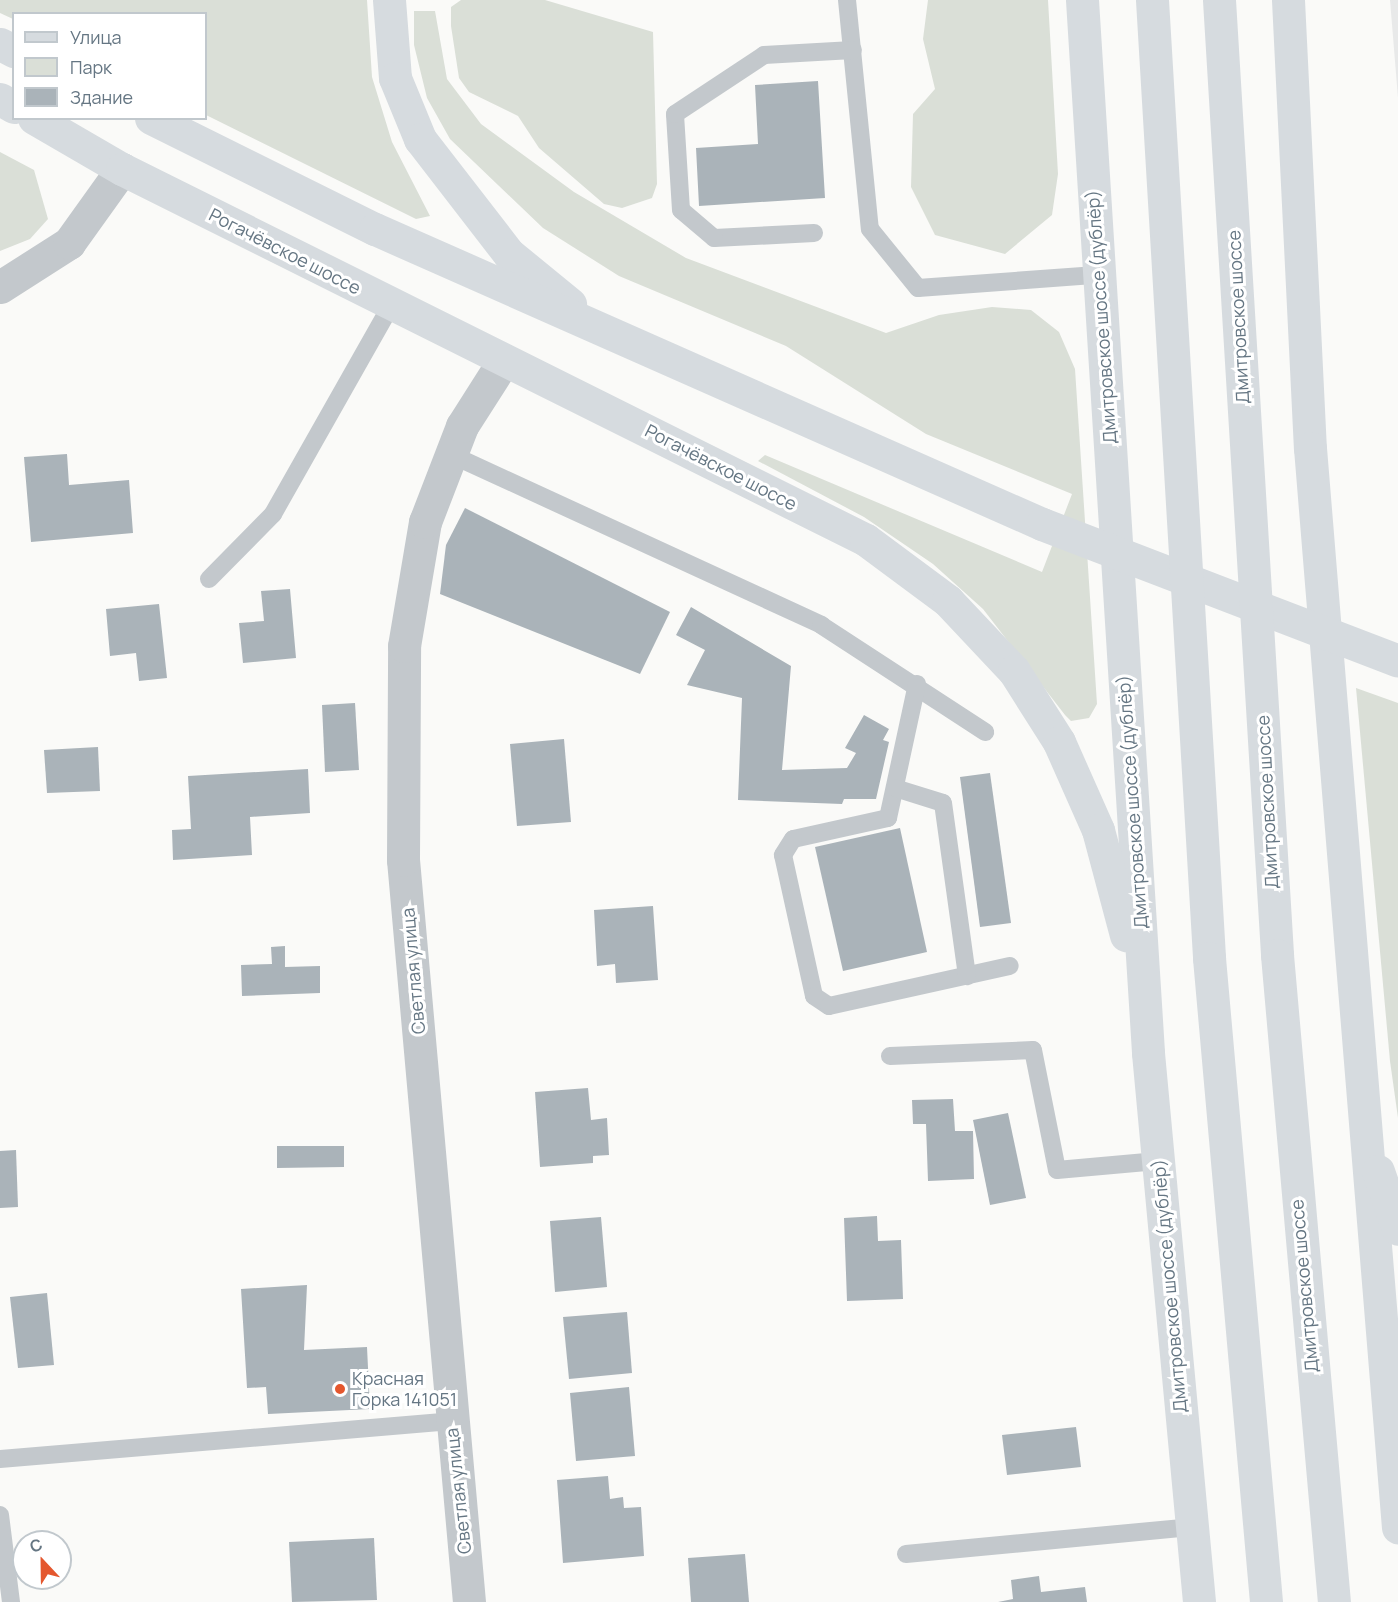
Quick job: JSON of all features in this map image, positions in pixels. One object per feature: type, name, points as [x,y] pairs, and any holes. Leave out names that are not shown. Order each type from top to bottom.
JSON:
[{"type":"main road","points":[[389,0],[395,78],[420,139],[509,254],[604,332]]},
{"type":"main road","name":"Дмитровское шоссе (дублёр)","points":[[1082,0],[1097,275],[1148,1053],[1199,1602]]},
{"type":"main road","points":[[1152,0],[1209,958],[1266,1602]]},
{"type":"main road","name":"Дмитровское шоссе","points":[[1219,0],[1277,955],[1334,1602]]},
{"type":"main road","points":[[1288,0],[1310,448],[1361,1124],[1398,1527]]},
{"type":"main road","name":"Рогачёвское шоссе","points":[[37,120],[122,169],[866,540],[948,601],[1014,671],[1059,742],[1098,830],[1124,924],[1148,1053]]},
{"type":"main road","points":[[156,120],[375,229],[1042,524],[1398,661]]},
{"type":"main road","points":[[1361,1124],[1398,1229]]},
{"type":"street","points":[[0,287],[69,243],[122,169]]},
{"type":"street","name":"Светлая улица","points":[[469,1602],[451,1421],[403,860],[404,646],[424,522],[450,454],[504,360]]},
{"type":"lane","points":[[847,0],[870,230],[918,288],[1097,275]]},
{"type":"lane","points":[[814,232],[714,238],[681,210],[675,114],[764,55],[853,50]]},
{"type":"lane","points":[[209,579],[273,514],[392,304]]},
{"type":"lane","points":[[450,454],[821,625],[917,684],[985,732]]},
{"type":"lane","points":[[917,684],[888,818],[793,839],[783,855],[814,996],[830,1006],[1010,966]]},
{"type":"lane","points":[[895,788],[943,803],[967,976]]},
{"type":"lane","points":[[890,1056],[1033,1050],[1057,1170],[1158,1161]]},
{"type":"lane","points":[[0,1459],[451,1421]]},
{"type":"lane","points":[[0,1515],[11,1602]]},
{"type":"lane","points":[[906,1554],[1191,1527]]},
{"type":"shaded area","points":[[1390,0],[1398,0],[1398,98]]},
{"type":"green space","points":[[0,0],[367,0],[372,77],[392,142],[430,216],[416,219],[207,115],[207,12],[12,12],[12,19],[0,13]]},
{"type":"green space","points":[[461,0],[545,0],[653,32],[657,184],[652,198],[622,208],[604,204],[539,148],[518,116],[469,92],[459,78],[451,26],[451,7]]},
{"type":"green space","points":[[928,0],[1048,0],[1058,174],[1052,215],[1005,254],[935,235],[911,187],[913,114],[935,89],[923,39]]},
{"type":"green space","points":[[414,11],[435,11],[447,79],[481,124],[574,192],[686,258],[886,333],[939,315],[992,307],[1031,310],[1059,332],[1075,369],[1097,704],[1089,718],[1071,721],[983,609],[933,564],[864,517],[758,461],[765,455],[1042,572],[1072,494],[926,434],[786,346],[619,276],[543,228],[450,139],[427,98],[414,45]]},
{"type":"green space","points":[[0,152],[34,170],[48,219],[30,239],[0,251]]},
{"type":"green space","points":[[1356,688],[1398,703],[1398,1118],[1390,1061]]},
{"type":"building","points":[[818,81],[825,198],[699,206],[696,148],[758,144],[755,85]]},
{"type":"building","points":[[67,454],[69,485],[129,480],[133,533],[31,542],[24,457]]},
{"type":"building","points":[[465,508],[670,612],[640,674],[440,594],[446,545]]},
{"type":"building","points":[[290,589],[296,658],[243,663],[239,623],[264,621],[261,591]]},
{"type":"building","points":[[159,604],[167,678],[139,681],[136,653],[110,656],[106,609]]},
{"type":"building","points":[[691,607],[791,666],[782,770],[847,768],[856,753],[845,748],[864,715],[889,729],[883,740],[889,742],[876,799],[844,799],[842,804],[738,800],[742,698],[687,685],[705,650],[676,635]]},
{"type":"building","points":[[355,703],[359,770],[325,772],[322,705]]},
{"type":"building","points":[[564,739],[571,822],[517,826],[510,744]]},
{"type":"building","points":[[98,747],[100,791],[47,793],[44,750]]},
{"type":"building","points":[[308,769],[310,813],[250,817],[252,855],[173,860],[172,830],[191,829],[188,776]]},
{"type":"building","points":[[990,773],[1011,923],[980,927],[960,777]]},
{"type":"building","points":[[900,828],[927,952],[843,971],[815,847]]},
{"type":"building","points":[[653,906],[658,980],[616,983],[615,964],[597,966],[594,910]]},
{"type":"building","points":[[285,946],[285,967],[320,966],[320,993],[242,996],[241,965],[272,964],[271,947]]},
{"type":"building","points":[[588,1088],[591,1120],[607,1118],[609,1155],[593,1156],[593,1163],[540,1167],[535,1092]]},
{"type":"building","points":[[953,1099],[955,1131],[973,1131],[974,1179],[928,1181],[926,1124],[913,1124],[912,1100]]},
{"type":"building","points":[[1008,1113],[1026,1198],[990,1205],[973,1120]]},
{"type":"building","points":[[277,1146],[344,1146],[344,1167],[277,1168]]},
{"type":"building","points":[[16,1150],[18,1207],[0,1208],[0,1151]]},
{"type":"building","points":[[877,1216],[878,1241],[901,1240],[903,1299],[847,1301],[844,1218]]},
{"type":"building","points":[[601,1217],[607,1287],[555,1292],[550,1221]]},
{"type":"building","points":[[307,1285],[304,1350],[367,1347],[370,1409],[268,1414],[266,1387],[247,1388],[241,1289]]},
{"type":"building","points":[[47,1293],[54,1365],[18,1368],[10,1297]]},
{"type":"building","points":[[627,1312],[632,1373],[569,1379],[563,1317]]},
{"type":"building","points":[[629,1387],[635,1456],[576,1461],[570,1393]]},
{"type":"building","points":[[1076,1427],[1081,1467],[1007,1475],[1002,1435]]},
{"type":"building","points":[[608,1476],[610,1499],[623,1497],[624,1508],[641,1507],[644,1556],[563,1563],[557,1480]]},
{"type":"building","points":[[374,1538],[377,1600],[292,1602],[289,1542]]},
{"type":"building","points":[[745,1554],[749,1602],[691,1602],[688,1558]]},
{"type":"building","points":[[1039,1576],[1041,1592],[1085,1587],[1087,1602],[998,1602],[1013,1599],[1011,1580]]},
{"type":"place","name":"Красная Горка 141051","points":[[340,1389]]}]
